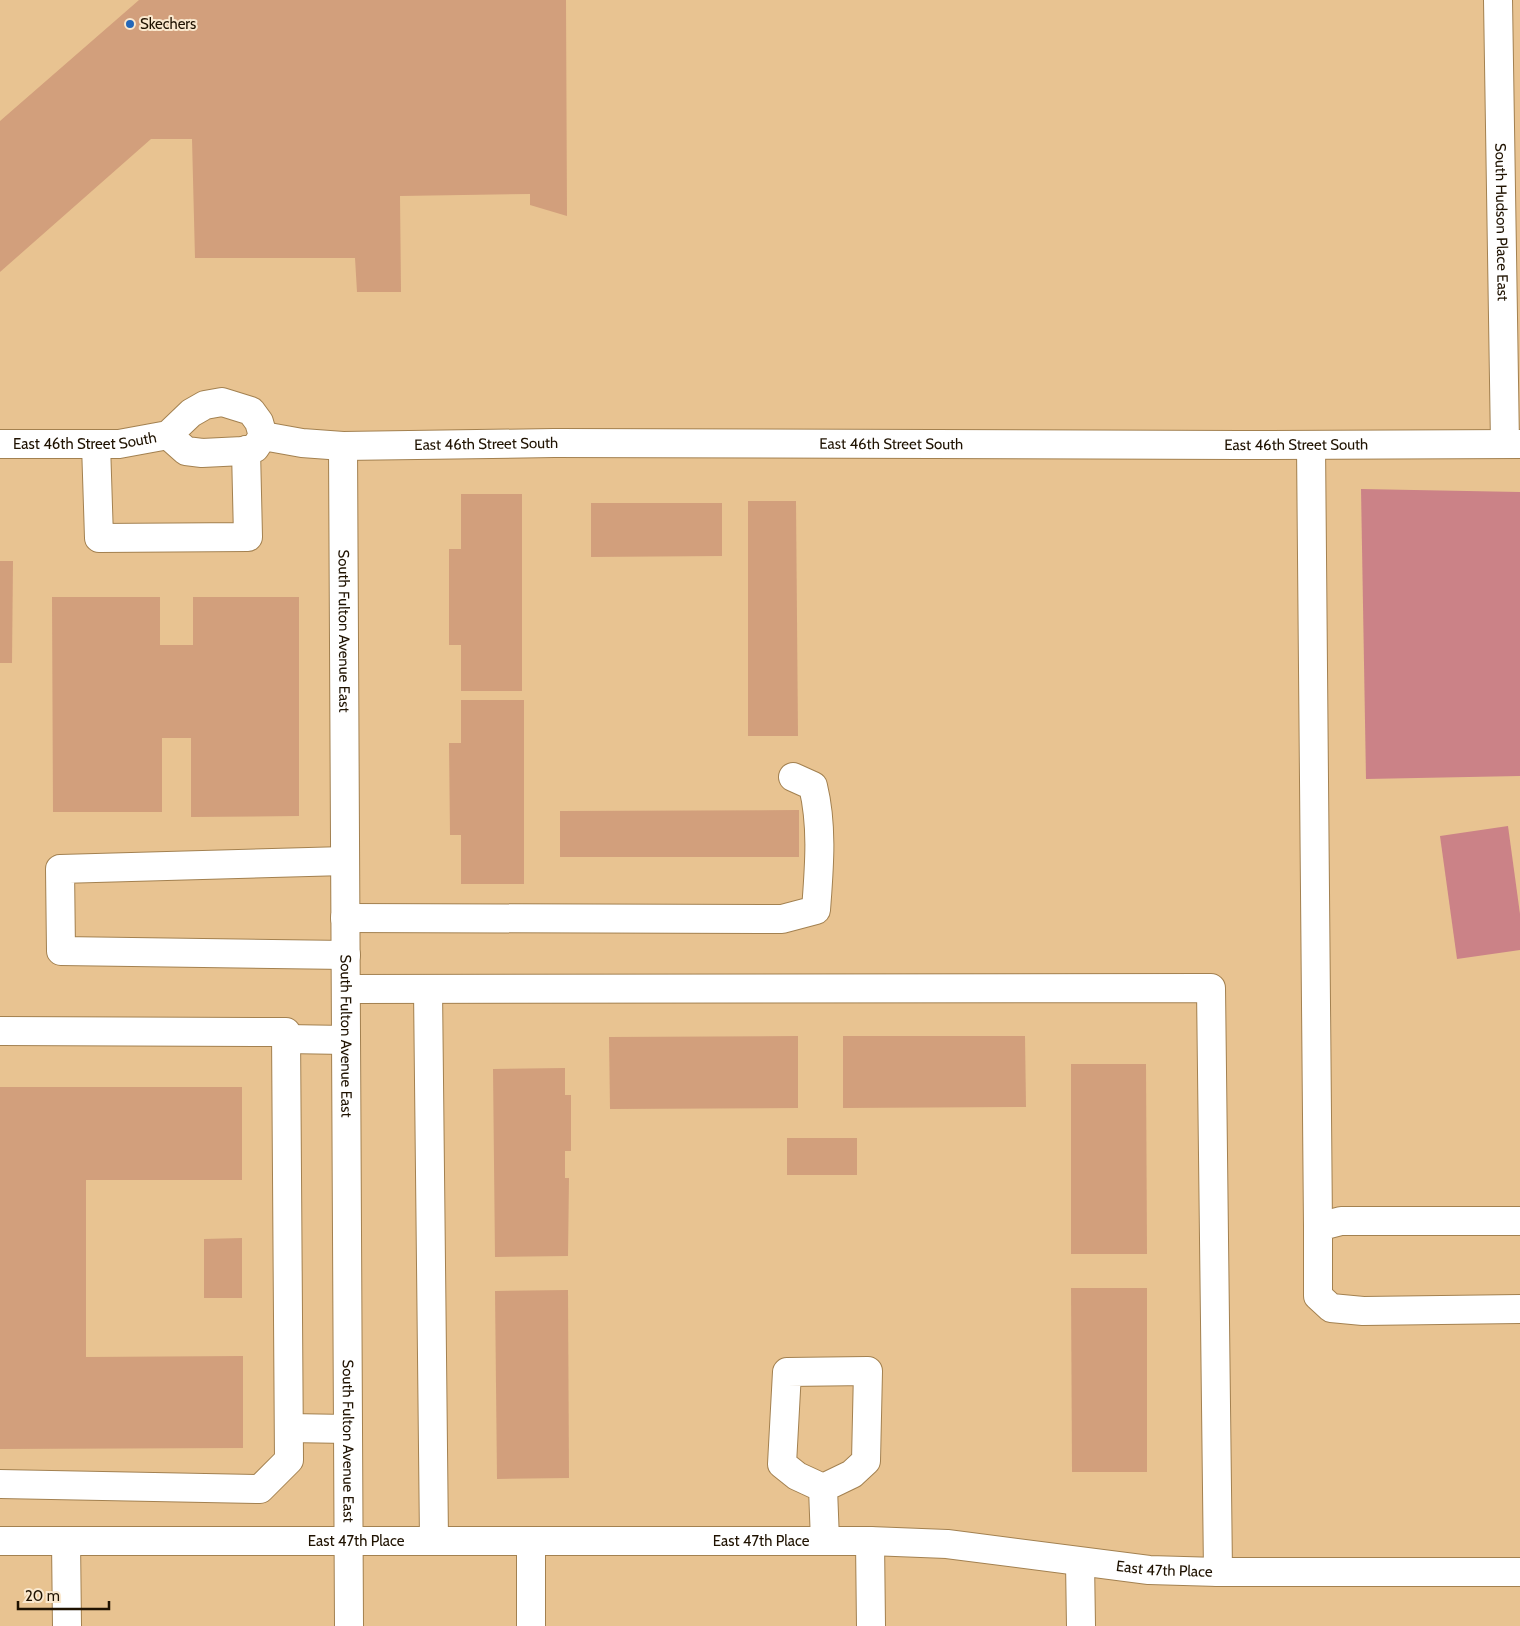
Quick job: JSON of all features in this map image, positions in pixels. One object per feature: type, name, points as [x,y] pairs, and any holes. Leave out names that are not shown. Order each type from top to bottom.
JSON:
[{"type":"street","name":"South Hudson Place East","points":[[1498,0],[1513,444]]},
{"type":"street","name":"East 46th Street South","points":[[0,444],[119,444],[168,435],[190,413],[205,405],[222,402],[251,411],[259,422],[255,443]]},
{"type":"street","name":"East 46th Street South","points":[[168,435],[186,451],[202,453],[255,443],[302,443],[343,446],[554,443],[1311,446],[1513,444]]},
{"type":"street","points":[[96,444],[98,538],[248,537],[255,443]]},
{"type":"street","name":"South Fulton Avenue East","points":[[343,446],[349,1626]]},
{"type":"street","points":[[1311,446],[1318,1296],[1331,1308],[1362,1311],[1520,1309]]},
{"type":"street","points":[[345,918],[782,919],[816,910],[820,828],[817,804],[813,786],[793,777]]},
{"type":"street","points":[[345,861],[60,869],[60,878],[61,951],[346,954]]},
{"type":"street","points":[[346,989],[1211,988],[1218,1572]]},
{"type":"street","points":[[428,989],[434,1540]]},
{"type":"street","points":[[0,1031],[286,1032],[289,1428],[289,1460],[260,1489],[0,1484]]},
{"type":"street","points":[[286,1039],[346,1040]]},
{"type":"street","points":[[1318,1227],[1341,1221],[1520,1221]]},
{"type":"street","points":[[868,1371],[866,1461],[852,1474],[823,1488],[797,1476],[782,1464],[787,1372],[868,1371]]},
{"type":"street","points":[[289,1428],[348,1429]]},
{"type":"street","points":[[823,1488],[825,1541]]},
{"type":"street","name":"East 47th Place","points":[[0,1541],[870,1541],[956,1545],[1009,1550],[1080,1562],[1149,1570],[1218,1572],[1520,1572]]},
{"type":"street","points":[[66,1541],[67,1626]]},
{"type":"street","points":[[531,1541],[531,1626]]},
{"type":"street","points":[[870,1541],[871,1626]]},
{"type":"street","points":[[1080,1562],[1081,1626]]},
{"type":"shaded area","points":[[1361,489],[1520,492],[1520,776],[1366,779]]},
{"type":"shaded area","points":[[1508,826],[1520,914],[1520,950],[1457,959],[1440,836]]},
{"type":"building","points":[[139,0],[566,0],[567,216],[530,205],[530,194],[400,196],[401,292],[357,292],[355,258],[195,258],[192,139],[151,139],[0,272],[0,121]]},
{"type":"building","points":[[461,494],[522,494],[522,691],[461,691],[461,645],[449,645],[449,549],[461,549]]},
{"type":"building","points":[[748,501],[796,501],[798,736],[748,736]]},
{"type":"building","points":[[591,503],[722,503],[722,556],[591,557]]},
{"type":"building","points":[[0,561],[13,561],[12,663],[0,663]]},
{"type":"building","points":[[52,597],[160,597],[160,645],[193,645],[193,597],[299,597],[299,816],[191,817],[191,738],[162,738],[162,812],[53,812]]},
{"type":"building","points":[[461,700],[524,700],[524,884],[461,884],[461,835],[450,835],[449,743],[461,743]]},
{"type":"building","points":[[799,810],[799,857],[560,857],[560,811]]},
{"type":"building","points":[[798,1036],[798,1108],[610,1109],[609,1037]]},
{"type":"building","points":[[843,1036],[1025,1036],[1026,1107],[843,1108]]},
{"type":"building","points":[[1071,1064],[1146,1064],[1147,1254],[1071,1254]]},
{"type":"building","points":[[565,1068],[565,1095],[571,1095],[571,1151],[565,1151],[565,1178],[569,1178],[568,1256],[495,1257],[493,1069]]},
{"type":"building","points":[[0,1087],[242,1087],[242,1180],[86,1180],[86,1357],[243,1356],[243,1448],[0,1449]]},
{"type":"building","points":[[787,1138],[857,1138],[857,1175],[787,1175]]},
{"type":"building","points":[[242,1238],[242,1298],[204,1298],[204,1239]]},
{"type":"building","points":[[1071,1288],[1147,1288],[1147,1472],[1072,1472]]},
{"type":"building","points":[[568,1290],[569,1478],[497,1479],[495,1291]]},
{"type":"place","name":"Skechers","points":[[130,24]]}]
